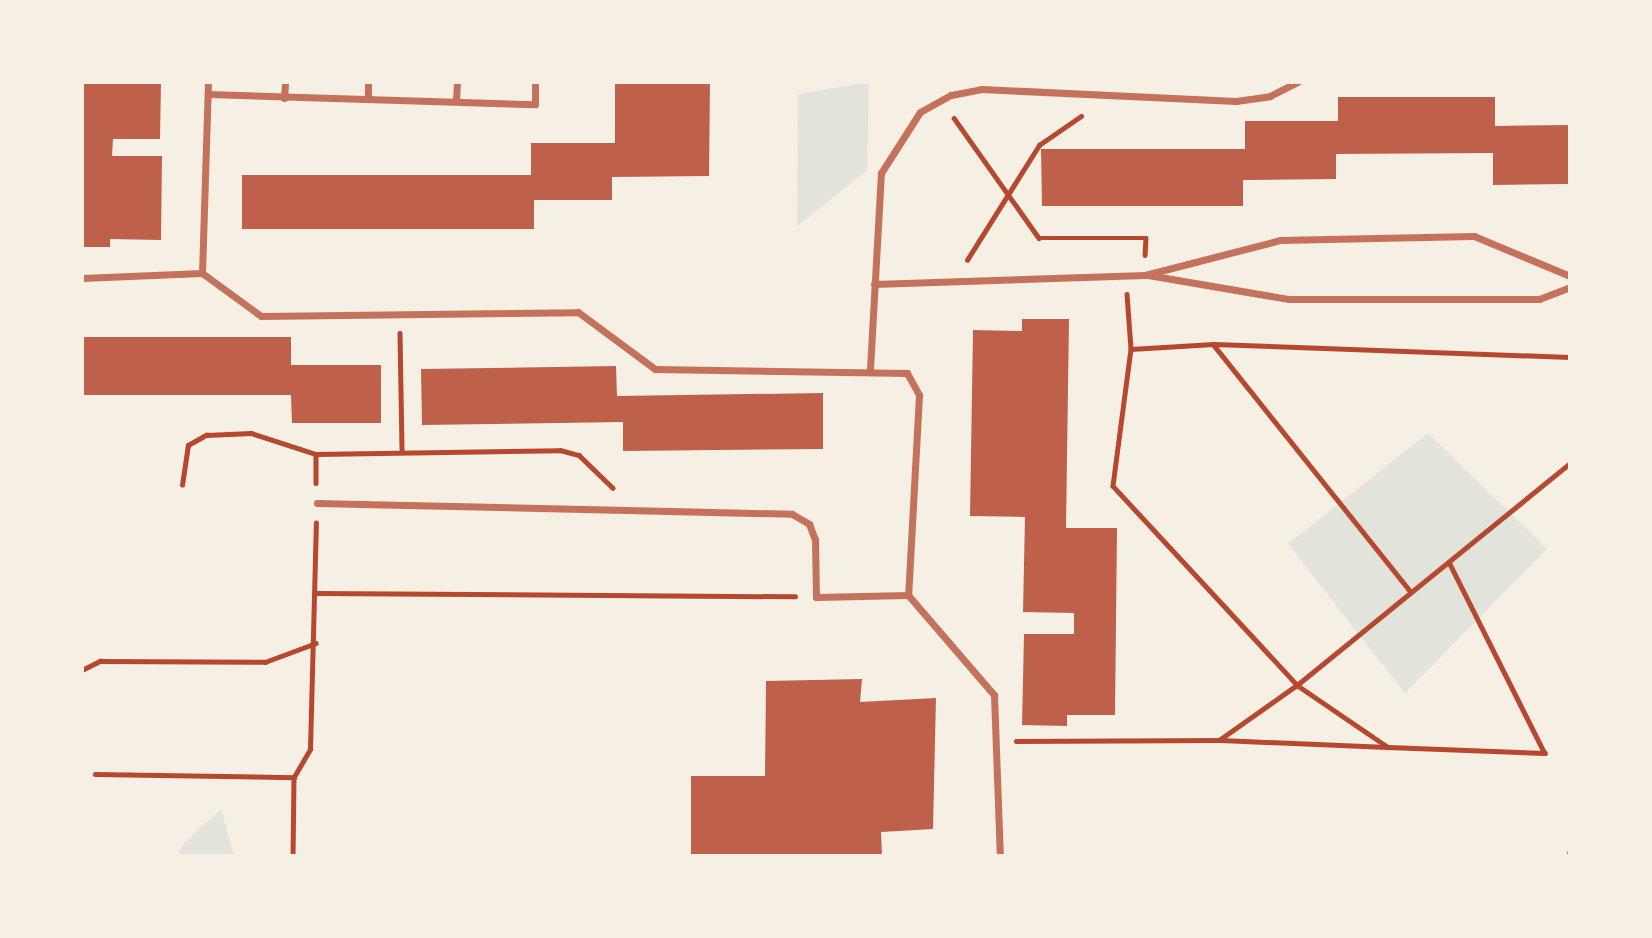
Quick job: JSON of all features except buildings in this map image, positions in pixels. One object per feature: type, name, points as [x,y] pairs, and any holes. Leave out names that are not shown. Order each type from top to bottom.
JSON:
[{"type":"street","points":[[202,273],[208,82]]},
{"type":"street","points":[[284,98],[285,82]]},
{"type":"street","points":[[368,82],[368,99]]},
{"type":"street","points":[[456,102],[457,82]]},
{"type":"street","points":[[208,94],[535,104],[535,82]]},
{"type":"street","points":[[870,369],[881,173],[920,112],[942,99],[981,89],[1236,101],[1270,96],[1298,82]]},
{"type":"street","points":[[1145,275],[1280,240],[1474,236],[1570,276]]},
{"type":"street","points":[[82,278],[202,273],[261,316],[578,312],[655,369],[870,369],[907,373],[919,395],[908,595],[994,695],[1000,856]]},
{"type":"street","points":[[874,284],[1145,275],[1289,299],[1539,299],[1570,287]]},
{"type":"street","points":[[317,503],[792,514],[809,524],[815,540],[816,597],[908,595]]},
{"type":"path","points":[[954,281],[1039,145],[1111,95]]},
{"type":"path","points":[[942,99],[1039,238],[1146,238],[1145,275]]},
{"type":"path","points":[[1125,275],[1131,349],[1112,485],[1297,685],[1388,747]]},
{"type":"path","points":[[400,314],[402,449]]},
{"type":"path","points":[[1131,349],[1213,344],[1570,357]]},
{"type":"path","points":[[1213,344],[1411,593]]},
{"type":"path","points":[[182,485],[188,445],[206,435],[251,433],[316,454],[402,449],[579,455],[632,510]]},
{"type":"path","points":[[293,856],[294,777],[310,749],[316,643],[316,454]]},
{"type":"path","points":[[1219,740],[1297,685],[1570,463]]},
{"type":"path","points":[[996,741],[1219,740],[1545,753],[1449,562]]},
{"type":"path","points":[[316,593],[816,597]]},
{"type":"path","points":[[82,670],[100,661],[265,662],[316,643]]},
{"type":"path","points":[[95,775],[294,777]]},
{"type":"shaded area","points":[[869,82],[867,170],[797,226],[798,94]]},
{"type":"shaded area","points":[[1428,433],[1547,549],[1405,693],[1288,544]]},
{"type":"shaded area","points":[[221,809],[234,856],[178,856],[183,844]]}]
